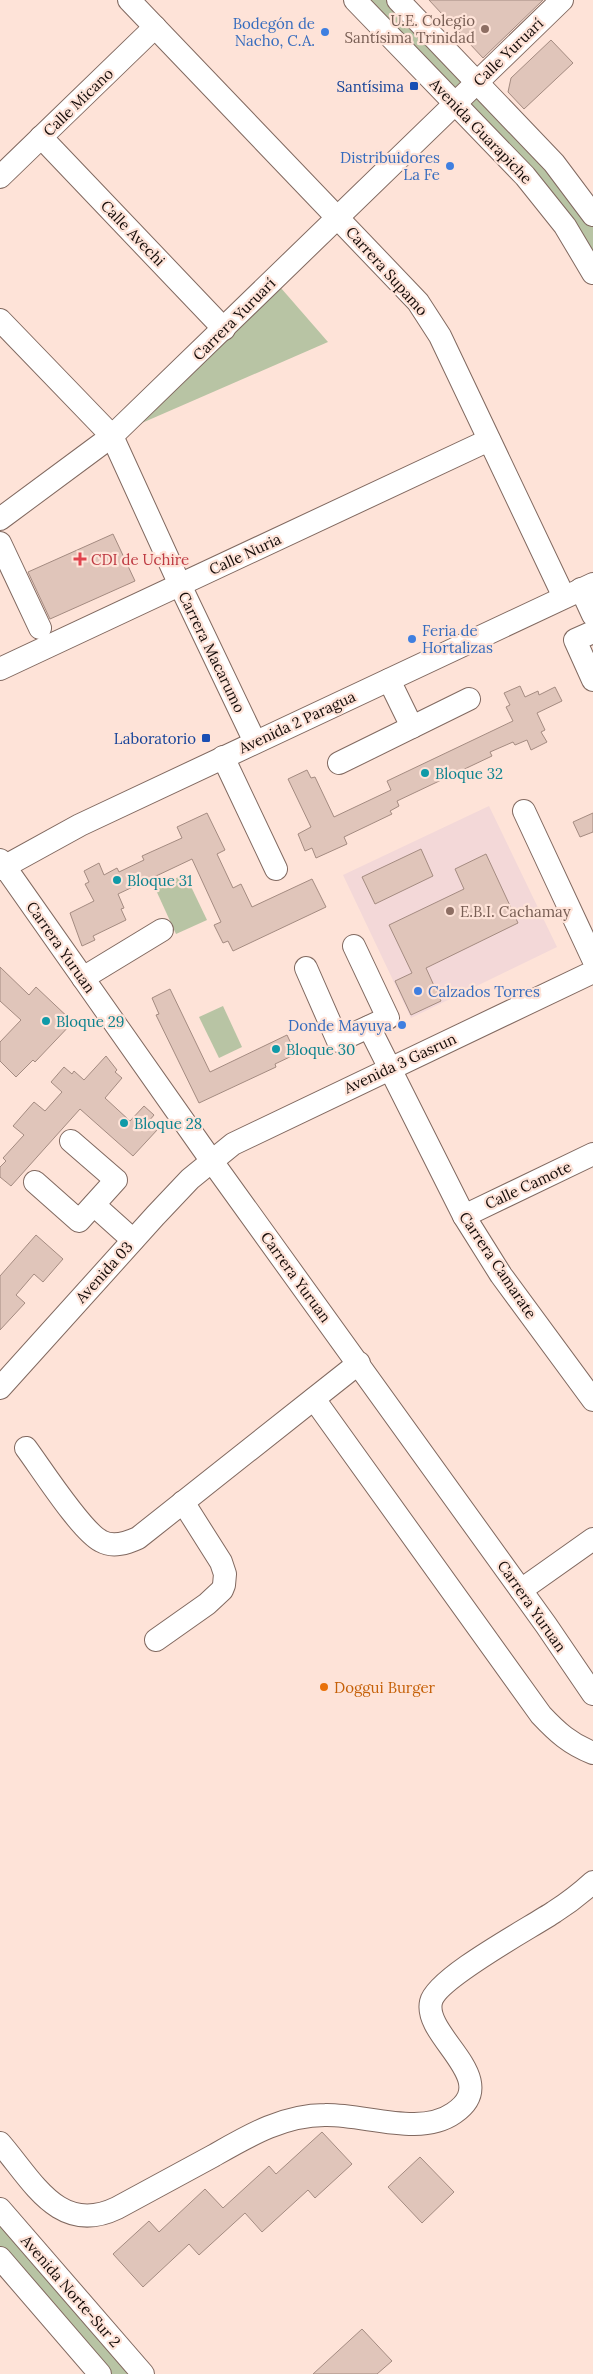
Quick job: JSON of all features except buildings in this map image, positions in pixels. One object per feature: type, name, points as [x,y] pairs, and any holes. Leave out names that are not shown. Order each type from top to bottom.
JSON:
[{"type":"street","name":"Carrera Supamo","points":[[129,0],[418,302],[430,318],[489,440],[593,616]]},
{"type":"street","name":"Avenida Guarapiche","points":[[356,0],[525,176],[565,226],[593,272]]},
{"type":"street","name":"Avenida Guarapiche","points":[[398,0],[554,162],[593,215]]},
{"type":"street","name":"Calle Yuruarí","points":[[454,103],[562,0]]},
{"type":"street","name":"Calle Micano","points":[[0,177],[155,27]]},
{"type":"street","name":"Carrera Yuruarí","points":[[0,520],[112,436],[454,103]]},
{"type":"street","name":"Calle Avechi","points":[[41,137],[224,329]]},
{"type":"street","name":"Carrera Macarumo","points":[[0,320],[112,436],[180,585],[256,742]]},
{"type":"street","name":"Calle Nuria","points":[[0,669],[489,440]]},
{"type":"street","points":[[0,543],[40,628]]},
{"type":"street","name":"Avenida 2 Paragua","points":[[1,865],[80,825],[579,590]]},
{"type":"street","points":[[593,632],[575,640],[593,680]]},
{"type":"street","points":[[389,680],[412,727]]},
{"type":"street","points":[[339,763],[469,699]]},
{"type":"street","points":[[223,757],[276,869]]},
{"type":"street","points":[[524,811],[593,959]]},
{"type":"street","name":"Carrera Yuruan","points":[[1,865],[211,1160],[359,1363],[593,1694]]},
{"type":"street","points":[[83,978],[162,930]]},
{"type":"street","points":[[306,968],[338,1041],[369,1027],[388,1018],[354,946]]},
{"type":"street","name":"Avenida 3 Gasrun","points":[[211,1160],[233,1144],[256,1131],[593,972]]},
{"type":"street","name":"Carrera Camarate","points":[[369,1027],[464,1216],[501,1275],[593,1400]]},
{"type":"street","points":[[35,1182],[79,1221],[116,1180],[71,1141]]},
{"type":"street","name":"Calle Camote","points":[[464,1216],[593,1154]]},
{"type":"street","name":"Avenida 03","points":[[0,1388],[133,1240],[211,1160]]},
{"type":"street","points":[[94,1205],[133,1240]]},
{"type":"street","points":[[26,1448],[85,1527],[100,1541],[114,1544],[130,1542],[359,1363]]},
{"type":"street","points":[[314,1399],[541,1715],[561,1737],[579,1748],[593,1752]]},
{"type":"street","points":[[156,1640],[207,1604],[222,1590],[224,1585],[225,1574],[222,1562],[183,1502]]},
{"type":"street","points":[[521,1590],[593,1539]]},
{"type":"street","points":[[0,2143],[51,2204],[71,2214],[94,2216],[117,2208],[258,2132],[291,2119],[340,2115],[420,2125],[446,2118],[462,2107],[466,2101],[470,2086],[465,2069],[432,2016],[430,2003],[433,1995],[448,1981],[516,1934],[555,1911],[593,1882]]},
{"type":"street","name":"Avenida Norte-Sur 2","points":[[0,2209],[143,2374]]},
{"type":"street","points":[[0,2258],[100,2374]]},
{"type":"shaded area","name":"E.B.I. Cachamay","points":[[489,806],[557,947],[411,1018],[343,875]]},
{"type":"green space","points":[[355,0],[398,0],[593,215],[593,273],[582,253]]},
{"type":"green space","points":[[274,280],[328,342],[112,436]]},
{"type":"green space","points":[[185,874],[207,920],[176,934],[155,888]]},
{"type":"green space","points":[[223,1006],[242,1047],[219,1058],[199,1017]]},
{"type":"green space","points":[[0,2209],[143,2374],[100,2374],[0,2258]]},
{"type":"place","name":"U.E. Colegio Santísima Trinidad","points":[[485,29]]},
{"type":"place","name":"Bodegón de Nacho, C.A.","points":[[325,32]]},
{"type":"place","name":"Santísima","points":[[414,86]]},
{"type":"place","name":"Distribuidores La Fe","points":[[450,166]]},
{"type":"place","name":"CDI de Uchire","points":[[80,559]]},
{"type":"place","name":"Feria de Hortalizas","points":[[412,639]]},
{"type":"place","name":"Laboratorio","points":[[206,738]]},
{"type":"place","name":"Bloque 32","points":[[425,773]]},
{"type":"place","name":"Bloque 31","points":[[117,880]]},
{"type":"place","name":"E.B.I. Cachamay","points":[[450,911]]},
{"type":"place","name":"Calzados Torres","points":[[418,991]]},
{"type":"place","name":"Bloque 29","points":[[46,1021]]},
{"type":"place","name":"Donde Mayuya","points":[[402,1025]]},
{"type":"place","name":"Bloque 30","points":[[276,1049]]},
{"type":"place","name":"Bloque 28","points":[[124,1123]]},
{"type":"place","name":"Doggui Burger","points":[[324,1687]]}]
